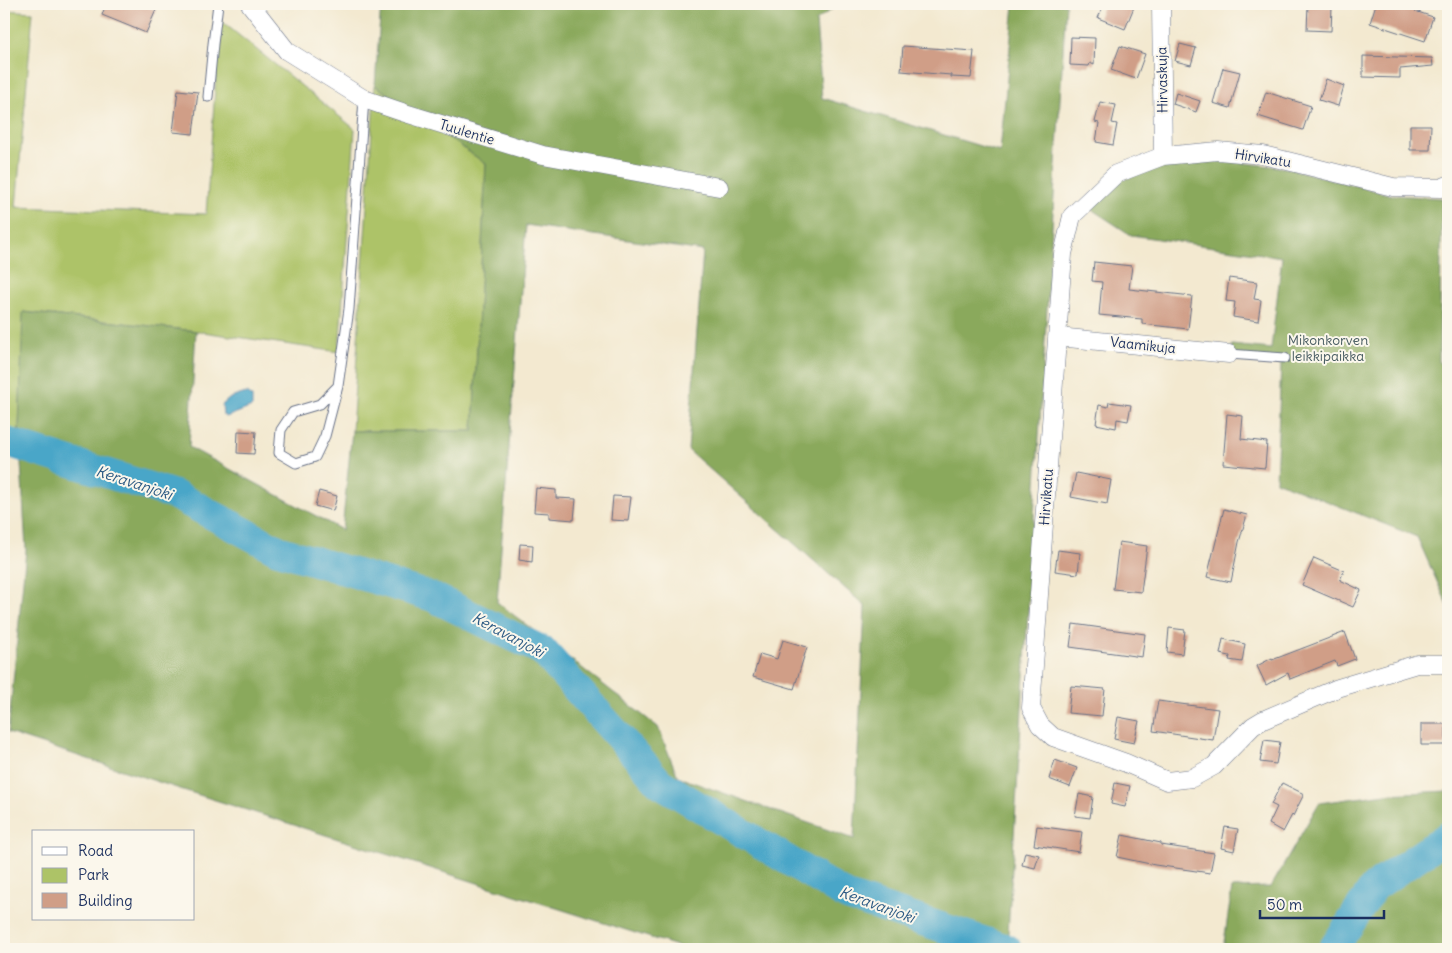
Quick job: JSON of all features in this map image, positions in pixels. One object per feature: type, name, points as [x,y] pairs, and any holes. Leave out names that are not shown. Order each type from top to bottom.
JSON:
[{"type":"street","name":"Tuulentie","points":[[250,4],[287,51],[364,99],[544,155],[719,187]]},
{"type":"street","name":"Hirvaskuja","points":[[1161,4],[1163,156]]},
{"type":"street","name":"Hirvikatu","points":[[1448,185],[1441,188],[1393,187],[1263,155],[1218,152],[1163,156],[1116,174],[1072,216],[1063,254],[1032,708],[1040,725],[1053,737],[1167,781],[1192,778],[1214,766],[1253,726],[1338,688],[1416,664],[1448,664]]},
{"type":"street","name":"Vaamikuja","points":[[1058,337],[1229,354]]},
{"type":"lane","points":[[208,97],[212,44],[218,4]]},
{"type":"lane","points":[[338,386],[320,404],[293,412],[280,430],[279,453],[296,462],[315,457],[325,436],[338,386],[349,309],[364,99]]},
{"type":"lane","points":[[1229,354],[1285,358]]},
{"type":"green space","points":[[381,4],[839,4],[816,21],[822,98],[1000,152],[1014,4],[1066,4],[1007,949],[686,949],[8,733],[26,550],[19,428],[23,312],[196,331],[189,447],[342,530],[352,431],[473,431],[486,164],[375,85]],"holes":[[[526,225],[703,251],[688,450],[865,606],[854,839],[678,777],[658,727],[497,602]]]},
{"type":"green space","points":[[4,10],[33,12],[16,207],[206,214],[220,20],[355,129],[339,352],[196,331],[24,312],[19,428],[4,470]]},
{"type":"green space","points":[[375,85],[486,164],[473,431],[352,431]]},
{"type":"green space","name":"Mikonkorven leikkipaikka","points":[[1221,160],[1287,168],[1392,195],[1442,198],[1439,363],[1448,365],[1448,606],[1417,537],[1276,481],[1281,364],[1231,357],[1232,345],[1271,349],[1282,257],[1131,235],[1091,209],[1120,181],[1166,163]]},
{"type":"green space","points":[[1448,791],[1448,826],[1438,828],[1362,880],[1316,949],[1223,949],[1232,888],[1271,887],[1319,803],[1386,794]]},
{"type":"green space","points":[[1448,851],[1448,949],[1348,949],[1385,896]]},
{"type":"water","points":[[246,393],[252,397],[252,407],[226,417],[223,415],[222,405],[230,398]]},
{"type":"building","points":[[106,4],[140,4],[156,10],[146,33],[102,15]]},
{"type":"building","points":[[1104,4],[1126,4],[1134,7],[1125,29],[1098,18]]},
{"type":"building","points":[[1376,4],[1418,4],[1415,11],[1433,17],[1425,41],[1370,23]]},
{"type":"building","points":[[1308,5],[1332,7],[1331,31],[1307,30]]},
{"type":"building","points":[[1071,37],[1095,38],[1094,65],[1090,63],[1089,66],[1070,65]]},
{"type":"building","points":[[1180,44],[1196,48],[1191,65],[1175,61]]},
{"type":"building","points":[[903,46],[974,51],[971,78],[901,71]]},
{"type":"building","points":[[1120,46],[1145,54],[1136,79],[1111,70]]},
{"type":"building","points":[[1363,56],[1432,58],[1433,66],[1400,69],[1400,78],[1363,77]]},
{"type":"building","points":[[1223,68],[1240,72],[1230,108],[1213,103]]},
{"type":"building","points":[[1326,79],[1344,86],[1338,106],[1319,100]]},
{"type":"building","points":[[178,90],[198,92],[193,134],[173,132]]},
{"type":"building","points":[[1266,92],[1311,106],[1303,130],[1258,116]]},
{"type":"building","points":[[1176,93],[1200,101],[1196,112],[1173,104]]},
{"type":"building","points":[[1100,102],[1116,105],[1112,123],[1117,124],[1113,145],[1096,142],[1099,123],[1095,122]]},
{"type":"building","points":[[1410,125],[1431,125],[1430,150],[1410,150]]},
{"type":"building","points":[[1094,262],[1132,266],[1129,289],[1192,296],[1188,329],[1142,324],[1142,319],[1099,315],[1102,282],[1092,281]]},
{"type":"building","points":[[1229,278],[1257,282],[1254,299],[1261,300],[1258,321],[1233,317],[1235,302],[1226,301]]},
{"type":"building","points":[[1109,402],[1131,405],[1128,421],[1117,419],[1116,428],[1096,424],[1099,405],[1108,407]]},
{"type":"building","points":[[1227,414],[1243,416],[1241,439],[1267,442],[1265,468],[1223,464]]},
{"type":"building","points":[[238,431],[256,432],[254,454],[237,453]]},
{"type":"building","points":[[1076,473],[1111,480],[1107,504],[1071,497]]},
{"type":"building","points":[[536,488],[556,490],[556,498],[576,499],[574,520],[549,518],[549,513],[534,512]]},
{"type":"building","points":[[319,491],[337,496],[333,511],[315,506]]},
{"type":"building","points":[[613,496],[631,497],[628,521],[611,520]]},
{"type":"building","points":[[1224,509],[1247,515],[1239,542],[1231,582],[1207,577]]},
{"type":"building","points":[[1119,542],[1147,546],[1141,592],[1113,589]]},
{"type":"building","points":[[520,544],[533,545],[532,562],[519,560]]},
{"type":"building","points":[[1058,550],[1080,553],[1078,574],[1055,571]]},
{"type":"building","points":[[1314,558],[1344,571],[1340,580],[1361,590],[1353,607],[1302,585]]},
{"type":"building","points":[[1073,624],[1145,634],[1142,657],[1070,647]]},
{"type":"building","points":[[1169,628],[1185,630],[1182,654],[1167,652]]},
{"type":"building","points":[[1345,632],[1355,659],[1337,666],[1335,661],[1290,679],[1288,673],[1266,685],[1257,666],[1272,658],[1272,660]]},
{"type":"building","points":[[1223,639],[1245,644],[1242,662],[1229,660],[1230,656],[1220,654]]},
{"type":"building","points":[[783,640],[807,647],[794,689],[753,677],[760,654],[777,659]]},
{"type":"building","points":[[1071,686],[1105,689],[1102,716],[1068,713]]},
{"type":"building","points":[[1158,701],[1218,709],[1213,740],[1153,731]]},
{"type":"building","points":[[1118,717],[1139,721],[1134,743],[1114,739]]},
{"type":"building","points":[[1421,724],[1446,724],[1446,745],[1421,745]]},
{"type":"building","points":[[1264,740],[1280,742],[1276,764],[1260,762]]},
{"type":"building","points":[[1055,760],[1077,768],[1070,787],[1049,779]]},
{"type":"building","points":[[1115,783],[1130,786],[1125,807],[1111,804]]},
{"type":"building","points":[[1282,783],[1304,794],[1283,832],[1269,824],[1277,807],[1271,804]]},
{"type":"building","points":[[1079,794],[1093,797],[1090,818],[1075,816]]},
{"type":"building","points":[[1037,826],[1082,832],[1079,852],[1034,845]]},
{"type":"building","points":[[1225,827],[1238,829],[1234,851],[1221,848]]},
{"type":"building","points":[[1122,835],[1161,843],[1161,845],[1214,853],[1210,873],[1117,857]]},
{"type":"building","points":[[1025,852],[1039,855],[1035,868],[1022,865]]},
{"type":"waterway","name":"Keravanjoki","points":[[4,441],[175,495],[278,550],[433,597],[543,651],[660,783],[847,896],[1007,949]]},
{"type":"waterway","name":"Keravanjoki","points":[[1333,949],[1374,887],[1448,836]]}]
